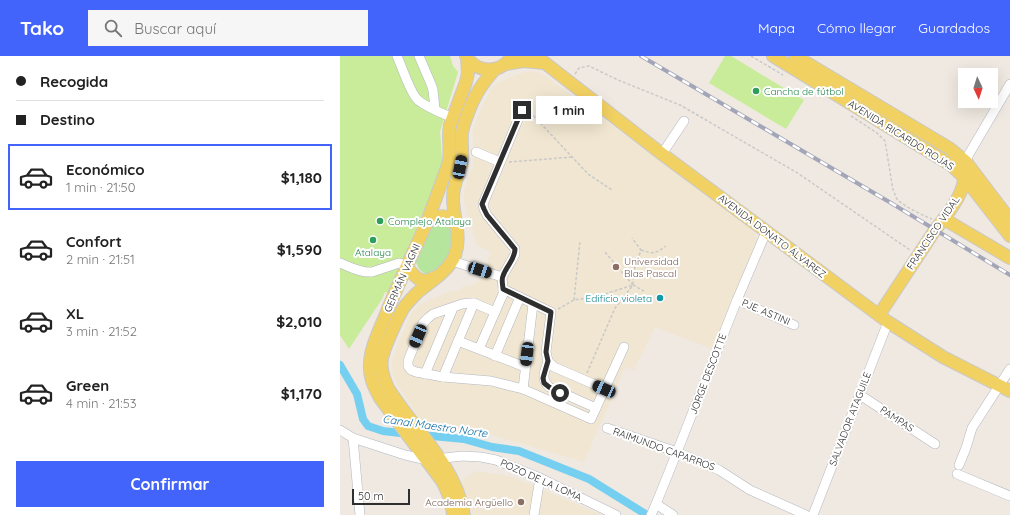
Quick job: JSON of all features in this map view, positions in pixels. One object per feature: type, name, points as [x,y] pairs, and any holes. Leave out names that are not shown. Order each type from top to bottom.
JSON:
[{"type":"main road","name":"AVENIDA RICARDO ROJAS","points":[[773,56],[943,159],[964,177],[1010,236]]},
{"type":"main road","name":"AVENIDA RICARDO ROJAS","points":[[795,56],[953,151],[966,162],[1010,220]]},
{"type":"main road","name":"AVENIDA DONATO ÁLVAREZ","points":[[467,57],[471,62],[480,68],[487,70],[504,63],[541,60],[662,154],[883,319],[943,357],[1010,391]]},
{"type":"main road","name":"GERMÁN VAGNI","points":[[422,445],[399,423],[380,398],[371,379],[370,364],[372,352],[380,329],[426,222],[450,158],[448,132],[466,82],[468,73],[467,57]]},
{"type":"main road","name":"GERMÁN VAGNI","points":[[422,445],[411,420],[392,395],[385,382],[382,359],[401,312],[405,306],[418,293],[445,271],[452,261],[458,244],[453,197],[454,186],[462,159],[462,127],[478,90],[485,80],[504,63]]},
{"type":"main road","name":"FRANCISCO VIDAL","points":[[883,319],[918,256],[935,230],[943,221],[960,192],[963,185],[966,162]]},
{"type":"main road","points":[[426,222],[440,216],[448,217],[456,225]]},
{"type":"main road","points":[[943,221],[1010,258]]},
{"type":"main road","points":[[407,267],[421,280],[431,280],[439,276]]},
{"type":"main road","points":[[422,445],[439,459],[455,483],[460,495],[464,515]]},
{"type":"main road","points":[[422,445],[427,460],[446,488],[454,515]]},
{"type":"street","points":[[397,56],[417,100],[453,118]]},
{"type":"street","points":[[419,56],[433,90],[435,109]]},
{"type":"street","name":"FRANCISCO VIDAL","points":[[966,162],[969,154],[1010,84]]},
{"type":"street","points":[[479,349],[503,294],[502,277],[515,254],[515,249],[487,215],[482,204],[522,110]]},
{"type":"street","points":[[662,154],[684,121]]},
{"type":"street","points":[[476,152],[500,162]]},
{"type":"street","name":"JORGE DESCOTTE","points":[[653,510],[737,300],[766,232]]},
{"type":"street","points":[[452,261],[502,277]]},
{"type":"street","points":[[340,263],[363,272],[372,272],[399,263],[407,267]]},
{"type":"street","points":[[503,289],[551,312],[546,352],[548,361],[543,378],[544,383],[549,387],[596,408]]},
{"type":"street","points":[[496,356],[520,297]]},
{"type":"street","name":"PJE. ASTINI","points":[[737,300],[794,325]]},
{"type":"street","points":[[495,312],[474,303],[462,304],[433,314],[424,323],[408,361],[410,370],[443,377],[491,381],[523,389],[591,419],[624,347]]},
{"type":"street","points":[[443,377],[474,303]]},
{"type":"street","points":[[523,389],[533,304]]},
{"type":"street","points":[[425,374],[453,308]]},
{"type":"street","name":"SALVADOR ATAGUILE","points":[[812,515],[860,395],[883,319]]},
{"type":"street","points":[[458,341],[525,367]]},
{"type":"street","points":[[548,361],[554,367],[604,389]]},
{"type":"street","points":[[1010,369],[972,428],[958,470],[1010,496]]},
{"type":"street","name":"PAMPAS","points":[[860,395],[935,444]]},
{"type":"street","name":"RAIMUNDO CAPARROS","points":[[608,428],[677,452],[719,470],[750,490],[806,515]]},
{"type":"street","name":"POZO DE LA LOMA","points":[[340,430],[353,438],[405,455],[427,460],[462,456],[481,457],[502,462],[540,478],[616,515]]},
{"type":"street","points":[[353,438],[360,515]]},
{"type":"street","points":[[534,515],[540,478]]},
{"type":"street","points":[[653,510],[673,515]]},
{"type":"path","points":[[752,56],[783,75]]},
{"type":"path","points":[[568,82],[579,68],[588,66],[680,105],[796,172],[918,256]]},
{"type":"path","points":[[522,110],[528,109],[588,174],[612,190]]},
{"type":"path","points":[[846,113],[877,133],[885,141],[893,190],[899,201],[921,214],[943,221]]},
{"type":"path","points":[[500,162],[573,157]]},
{"type":"path","points":[[632,238],[641,250],[653,253],[666,246]]},
{"type":"path","points":[[574,300],[580,241]]},
{"type":"path","points":[[584,380],[615,308],[633,285],[633,273],[641,250]]},
{"type":"path","points":[[604,251],[633,285],[644,291]]},
{"type":"path","points":[[551,312],[574,300],[599,296],[633,285]]},
{"type":"shaded area","name":"Universidad Blas Pascal","points":[[530,71],[537,72],[545,76],[754,230],[757,241],[712,349],[655,327],[634,370],[625,367],[584,462],[462,426],[420,420],[396,382],[393,374],[393,357],[412,312],[420,304],[451,291],[459,291],[464,285],[469,287],[480,281],[491,252],[477,245],[464,200],[464,191],[474,158],[474,126],[492,87],[497,83],[518,74]]},
{"type":"shaded area","name":"Academia Argüello","points":[[476,471],[513,477],[602,515],[473,515],[466,492],[460,482]]},
{"type":"green space","name":"Complejo Atalaya","points":[[340,56],[450,56],[453,66],[458,72],[440,132],[443,168],[388,293],[385,292],[382,299],[349,349],[340,335]]},
{"type":"green space","name":"Cancha de fútbol","points":[[725,56],[731,56],[804,100],[786,129],[709,83]]},
{"type":"green space","points":[[440,219],[453,226],[453,248],[441,270],[426,275],[419,269],[415,260],[429,225]]},
{"type":"waterway","name":"Canal Maestro Norte","points":[[340,365],[357,394],[363,419],[368,426],[383,431],[409,434]]},
{"type":"waterway","name":"Canal Maestro Norte","points":[[421,435],[464,439],[492,447],[519,451],[589,479],[647,515]]},
{"type":"railway","points":[[641,56],[1010,275]]},
{"type":"place","name":"Cancha de fútbol","points":[[756,91]]},
{"type":"place","name":"Complejo Atalaya","points":[[380,221]]},
{"type":"place","name":"Atalaya","points":[[373,240]]},
{"type":"place","name":"Universidad Blas Pascal","points":[[616,267]]},
{"type":"place","name":"Edificio violeta","points":[[660,298]]},
{"type":"place","name":"Academia Argüello","points":[[521,502]]},
{"type":"route","points":[[522,110],[482,204],[487,215],[515,249],[515,254],[502,277],[503,289],[551,312],[546,352],[548,361],[543,378],[544,383],[560,393]]}]
